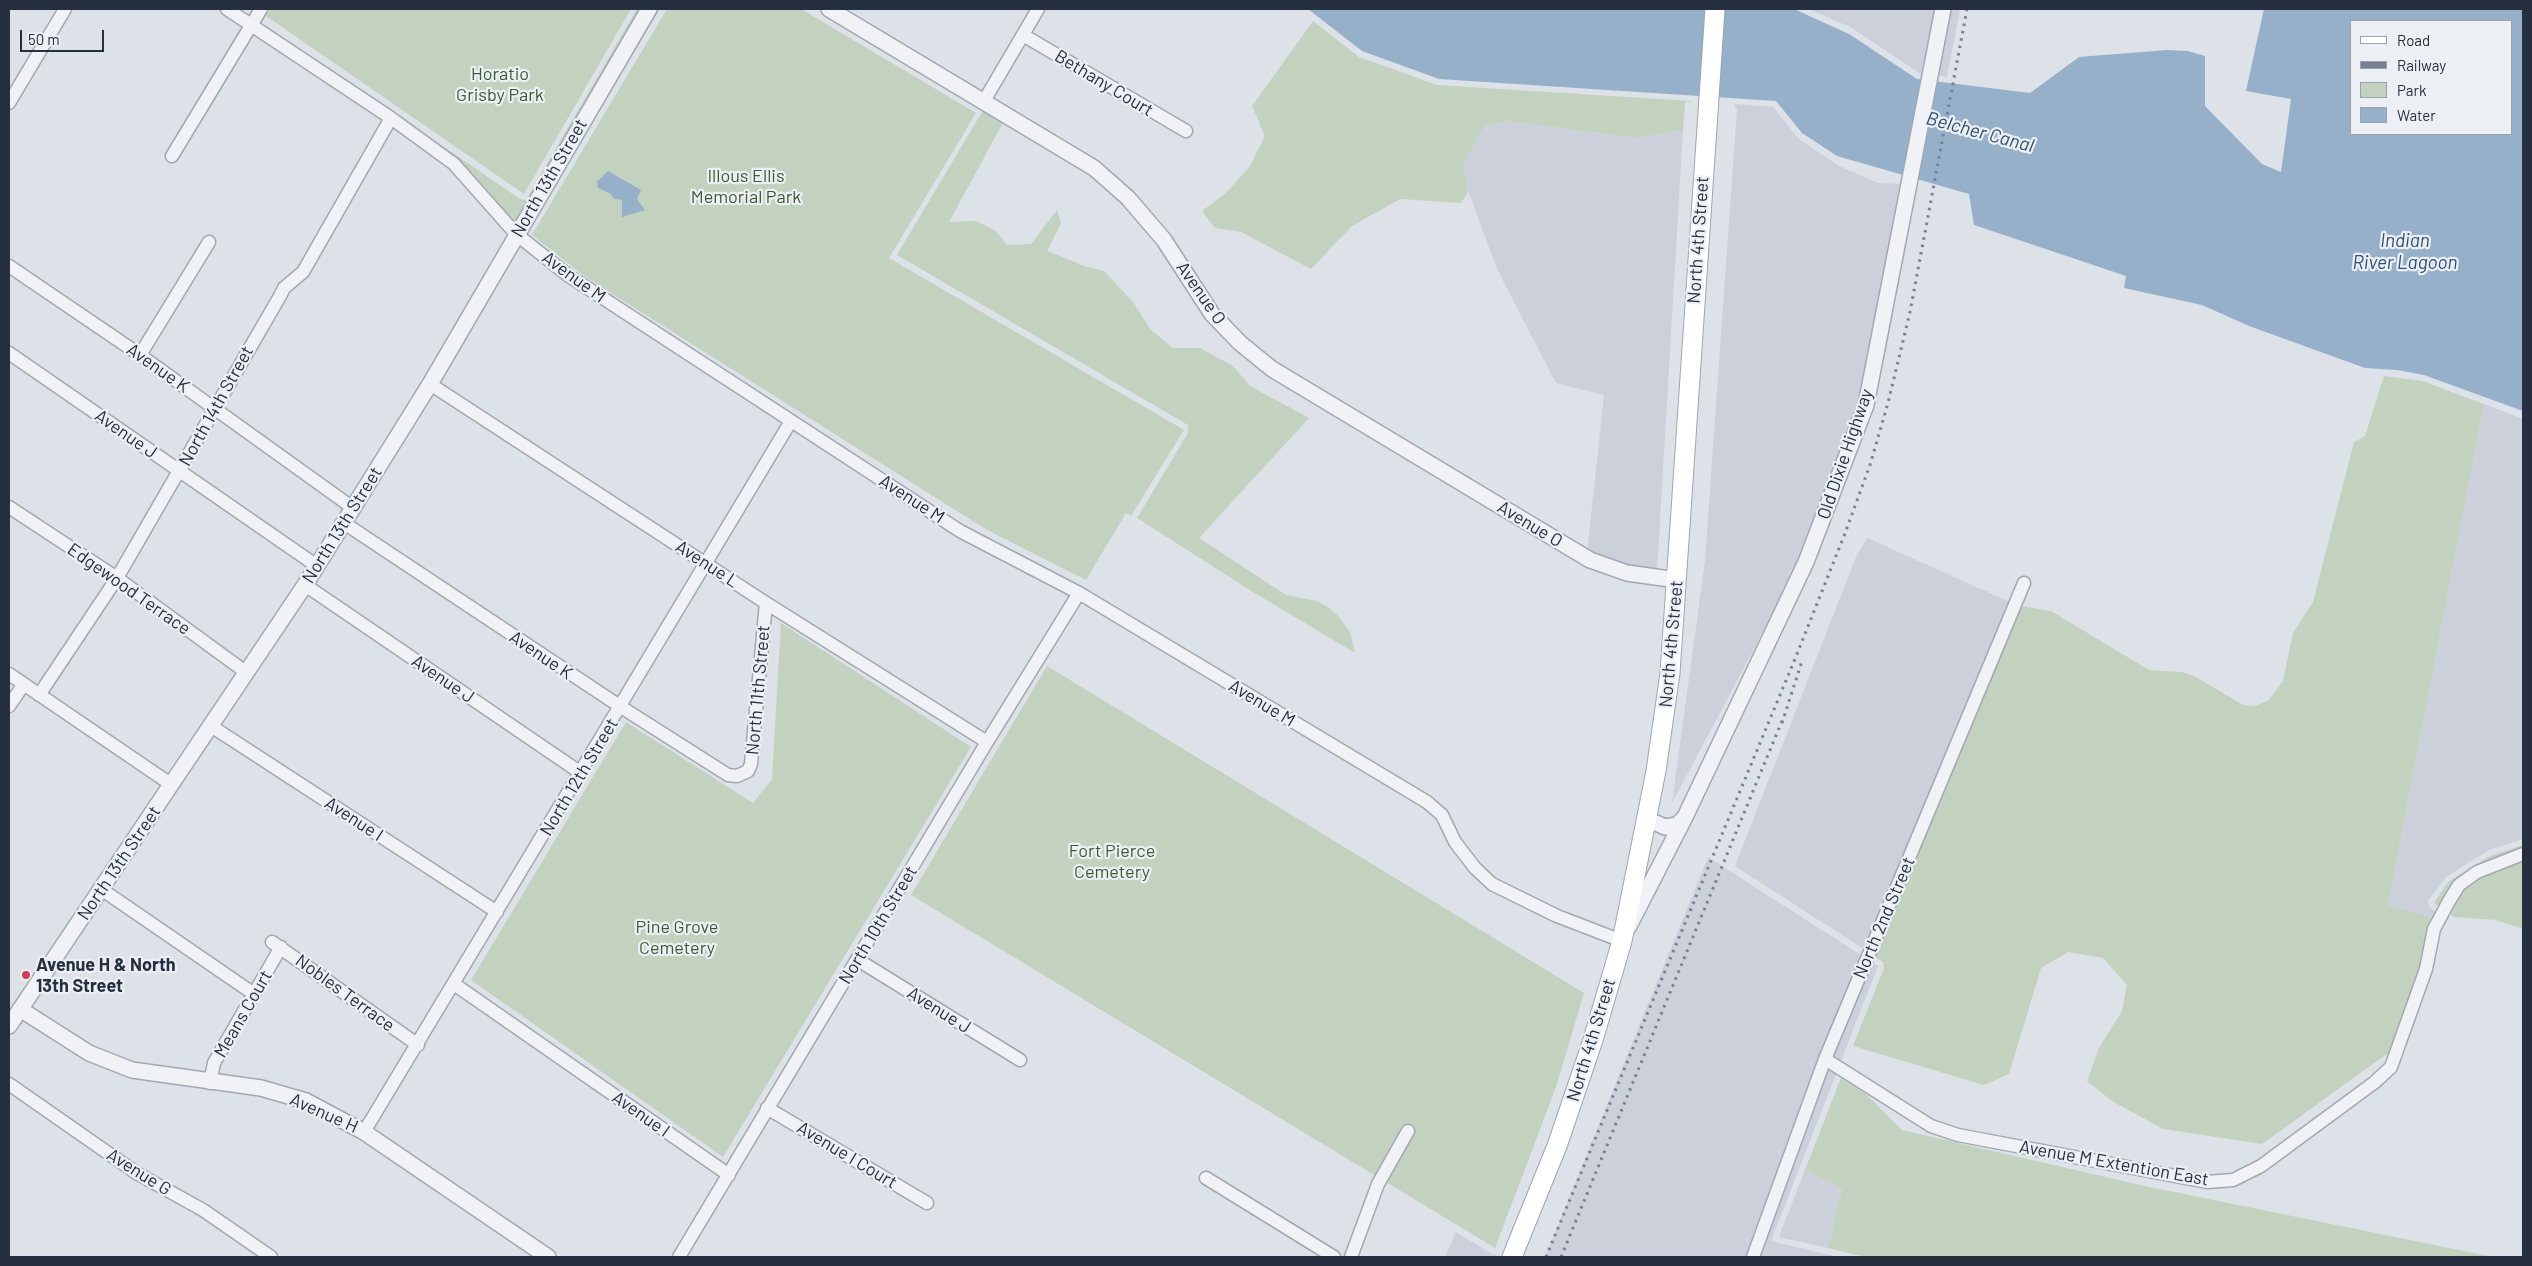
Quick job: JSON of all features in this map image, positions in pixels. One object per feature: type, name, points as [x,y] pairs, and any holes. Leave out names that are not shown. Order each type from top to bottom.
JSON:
[{"type":"main road","name":"North 4th Street","points":[[1512,1257],[1557,1146],[1587,1057],[1622,941],[1647,819],[1670,673],[1714,9]]},
{"type":"street","points":[[9,103],[65,9]]},
{"type":"street","name":"Avenue M","points":[[227,9],[391,118],[454,164],[516,234],[569,276],[965,533],[1078,593],[1428,802],[1442,815],[1455,842],[1475,868],[1492,884],[1557,916],[1622,941]]},
{"type":"street","points":[[172,156],[261,9]]},
{"type":"street","name":"North 13th Street","points":[[9,1026],[172,786],[317,566],[430,384],[648,9]]},
{"type":"street","points":[[984,101],[1038,9]]},
{"type":"street","name":"Old Dixie Highway","points":[[1622,941],[1685,817],[1806,562],[1866,405],[1943,9]]},
{"type":"street","name":"Avenue O","points":[[837,11],[1094,168],[1128,198],[1164,240],[1212,314],[1240,344],[1272,368],[1590,560],[1627,573],[1677,580]]},
{"type":"street","name":"Bethany Court","points":[[1023,34],[1186,131]]},
{"type":"street","name":"North 14th Street","points":[[39,695],[117,578],[284,288],[303,272],[391,118]]},
{"type":"street","points":[[140,355],[210,242]]},
{"type":"street","name":"Avenue K","points":[[9,266],[140,355],[353,508]]},
{"type":"street","name":"Avenue J","points":[[9,353],[317,566]]},
{"type":"street","name":"Avenue L","points":[[430,384],[766,603],[987,742]]},
{"type":"street","name":"North 12th Street","points":[[364,1132],[621,708],[705,563],[791,421]]},
{"type":"street","name":"Edgewood Terrace","points":[[9,507],[117,578],[247,673]]},
{"type":"street","name":"Avenue K","points":[[344,523],[621,708],[728,775],[743,775]]},
{"type":"street","name":"North 2nd Street","points":[[1753,1257],[1825,1059],[2024,583]]},
{"type":"street","name":"Avenue J","points":[[305,585],[581,773]]},
{"type":"street","name":"North 10th Street","points":[[679,1257],[1078,593]]},
{"type":"street","name":"North 11th Street","points":[[743,775],[751,764],[766,603]]},
{"type":"street","points":[[9,674],[172,786]]},
{"type":"street","points":[[9,706],[24,684]]},
{"type":"street","name":"Avenue I","points":[[211,726],[497,912]]},
{"type":"street","points":[[1647,819],[1665,827],[1672,827],[1685,817]]},
{"type":"street","name":"Avenue M Extention East","points":[[1825,1059],[1924,1122],[1958,1135],[2207,1182],[2232,1180],[2261,1166],[2375,1082],[2391,1067],[2426,969],[2434,929],[2449,901],[2459,885],[2477,872],[2523,854]]},
{"type":"street","points":[[101,889],[254,994]]},
{"type":"street","name":"Means Court","points":[[210,1083],[214,1063],[254,994],[277,944]]},
{"type":"street","name":"Nobles Terrace","points":[[277,944],[418,1045]]},
{"type":"street","name":"Avenue J","points":[[858,960],[1020,1060]]},
{"type":"street","name":"Avenue I","points":[[454,984],[729,1175]]},
{"type":"street","name":"Avenue H","points":[[20,1009],[89,1053],[132,1070],[210,1083],[261,1088],[306,1102],[364,1132],[548,1257]]},
{"type":"street","name":"Avenue G","points":[[9,1084],[138,1174],[203,1210],[271,1257]]},
{"type":"street","name":"Avenue I Court","points":[[767,1108],[927,1203]]},
{"type":"street","points":[[1351,1257],[1378,1184],[1408,1131]]},
{"type":"street","points":[[1206,1178],[1334,1257]]},
{"type":"shaded area","points":[[1809,9],[1937,9],[1925,74],[1919,73],[1852,28]]},
{"type":"shaded area","points":[[1949,9],[1960,9],[1947,77],[1936,75]]},
{"type":"shaded area","points":[[1735,104],[1773,107],[1799,139],[1839,166],[1878,183],[1901,184],[1865,383],[1860,403],[1831,485],[1789,583],[1672,803],[1705,561],[1737,108],[1734,107]]},
{"type":"shaded area","points":[[1505,121],[1638,138],[1683,130],[1657,571],[1620,565],[1587,553],[1604,395],[1556,383],[1497,269],[1467,188],[1464,166],[1477,137],[1487,125]]},
{"type":"shaded area","points":[[2484,404],[2523,419],[2523,839],[2489,850],[2446,877],[2428,901],[2429,906],[2436,913],[2433,918],[2388,905]]},
{"type":"shaded area","points":[[1867,538],[2010,602],[1865,950],[1735,866],[1856,557]]},
{"type":"shaded area","points":[[1708,857],[1878,966],[1771,1241],[1838,1257],[1545,1257]]},
{"type":"shaded area","points":[[1805,1170],[1842,1189],[1828,1248],[1779,1237]]},
{"type":"shaded area","points":[[1456,1232],[1492,1254],[1497,1254],[1495,1257],[1445,1257]]},
{"type":"green space","name":"Horatio Grisby Park","points":[[270,9],[631,9],[524,194],[266,16]]},
{"type":"green space","points":[[637,9],[642,9],[515,224],[458,160],[399,116],[520,199],[526,200]]},
{"type":"green space","points":[[655,9],[660,9],[526,234]]},
{"type":"green space","name":"Illous Ellis Memorial Park","points":[[667,9],[801,9],[976,113],[889,258],[1184,430],[1131,516],[1126,513],[1086,580],[987,530],[584,276],[532,235]]},
{"type":"green space","points":[[813,9],[1004,121],[949,222],[976,221],[996,231],[1007,245],[1031,244],[1057,210],[1061,223],[1047,251],[1087,267],[1104,271],[1133,302],[1151,330],[1173,348],[1200,348],[1233,366],[1250,386],[1309,418],[1199,538],[1286,595],[1317,601],[1329,608],[1338,616],[1350,632],[1355,653],[1253,592],[1137,518],[1188,433],[1188,425],[897,255],[982,112],[981,109]]},
{"type":"green space","points":[[1313,21],[1359,57],[1437,85],[1692,102],[1685,102],[1683,130],[1638,138],[1505,121],[1487,125],[1477,137],[1464,166],[1468,192],[1461,203],[1400,199],[1352,226],[1311,269],[1241,232],[1215,228],[1202,211],[1225,194],[1250,166],[1265,136],[1252,106]]},
{"type":"green space","points":[[2384,376],[2422,381],[2484,404],[2388,905],[2431,917],[2420,968],[2391,1051],[2262,1144],[2163,1129],[2112,1101],[2087,1081],[2099,1048],[2122,1011],[2127,985],[2103,958],[2068,952],[2041,968],[2009,1074],[1984,1085],[1853,1046],[1884,968],[1883,962],[1874,956],[2021,606],[2051,611],[2149,670],[2183,672],[2196,677],[2243,705],[2255,706],[2268,701],[2283,681],[2293,633],[2313,602],[2354,442],[2365,436]]},
{"type":"green space","name":"Pine Grove Cemetery","points":[[781,623],[971,747],[723,1157],[471,980],[626,722],[753,803],[772,779]]},
{"type":"green space","name":"Fort Pierce Cemetery","points":[[1047,666],[1584,993],[1556,1087],[1495,1248],[911,895]]},
{"type":"green space","points":[[2523,845],[2523,929],[2496,920],[2454,917],[2434,903],[2448,882],[2490,856]]},
{"type":"green space","points":[[1841,1078],[1867,1095],[1902,1130],[2140,1185],[2493,1257],[1866,1257],[1828,1248],[1842,1189],[1805,1170]]},
{"type":"water","name":"Indian River Lagoon","points":[[1308,9],[1794,9],[1849,34],[1917,79],[2030,93],[2079,57],[2167,50],[2188,51],[2205,56],[2205,106],[2262,164],[2281,172],[2291,99],[2246,91],[2264,9],[2523,9],[2523,411],[2424,375],[2397,370],[2365,368],[2249,326],[2202,305],[2124,288],[2126,276],[1974,225],[1969,194],[1837,156],[1802,133],[1776,101],[1439,79],[1362,51]]},
{"type":"water","points":[[608,171],[641,190],[637,199],[645,210],[622,217],[622,200],[614,199],[611,194],[598,188],[597,182]]},
{"type":"railway","points":[[1546,1257],[1795,659],[1870,465],[1888,403],[1910,312],[1967,9]]},
{"type":"railway","points":[[1782,723],[1802,661]]},
{"type":"railway","points":[[1561,1257],[1784,716]]},
{"type":"place","name":"Avenue H & North 13th Street","points":[[26,975]]},
{"type":"water label","name":"Belcher Canal","points":[[1980,132]]}]
